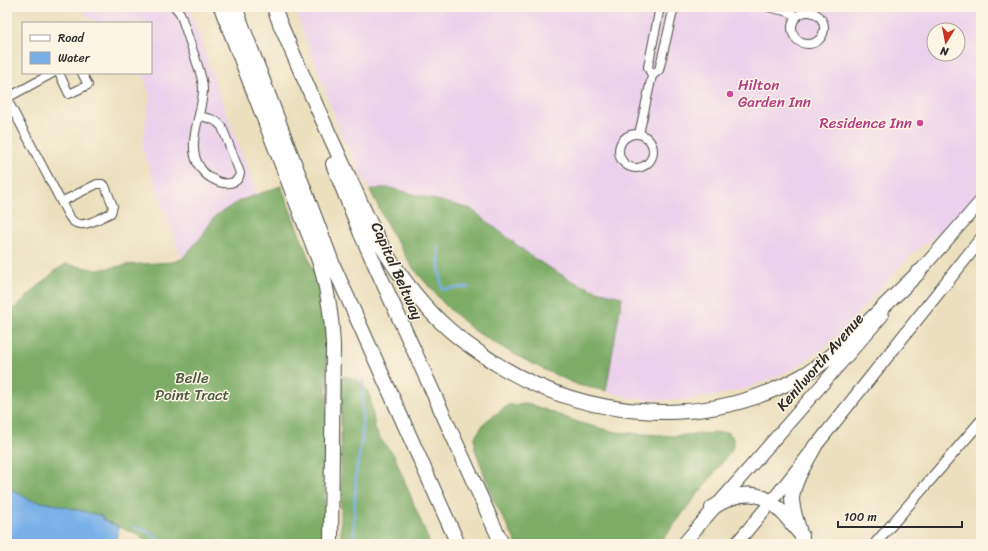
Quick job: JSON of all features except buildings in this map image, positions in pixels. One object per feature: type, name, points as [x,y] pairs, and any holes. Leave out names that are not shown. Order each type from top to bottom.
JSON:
[{"type":"highway","points":[[221,7],[321,266],[327,290],[332,318],[334,345],[331,544]]},
{"type":"highway","points":[[235,7],[333,265],[458,544]]},
{"type":"highway","name":"Capital Beltway","points":[[274,7],[310,105],[361,234],[502,544]]},
{"type":"highway","points":[[279,21],[314,103],[345,170],[378,240],[392,263],[428,308],[458,337],[479,353],[508,371],[562,395],[613,408],[642,412],[665,413],[689,412],[713,408],[738,403],[761,396],[804,375],[829,358],[919,272]]},
{"type":"highway","points":[[803,540],[793,508],[792,499],[797,482],[815,446]]},
{"type":"highway","points":[[712,508],[725,500],[738,495],[749,494],[760,496],[771,502],[788,519],[803,540]]},
{"type":"main road","name":"Kenilworth Avenue","points":[[683,544],[712,508],[860,342],[981,201]]},
{"type":"main road","points":[[736,544],[981,239]]},
{"type":"street","points":[[175,7],[180,13],[202,78],[203,98],[199,116],[194,148],[197,162],[212,179],[224,183],[233,182],[238,179],[240,173],[222,127],[213,119],[199,116]]},
{"type":"street","points":[[639,134],[652,76],[648,67],[660,7]]},
{"type":"street","points":[[652,76],[659,70],[674,7]]},
{"type":"street","points":[[768,7],[789,12],[797,17]]},
{"type":"street","points":[[805,12],[811,12],[819,15],[824,24],[824,31],[820,39],[812,44],[806,44],[799,41],[795,37],[792,28],[792,25],[797,17],[805,12]]},
{"type":"street","points":[[51,74],[7,98],[61,202],[71,219],[75,222],[86,224],[111,213],[113,210],[113,206],[105,186],[102,184],[97,184],[61,202]]},
{"type":"street","points":[[59,74],[69,94],[88,85],[82,74]]},
{"type":"street","points":[[639,134],[646,137],[651,142],[653,154],[648,163],[639,168],[634,168],[626,165],[622,161],[619,147],[621,142],[627,136],[639,134]]},
{"type":"street","points":[[875,544],[981,421]]},
{"type":"shaded area","points":[[84,7],[189,7],[216,85],[257,194],[239,201],[215,216],[202,236],[182,259],[142,147],[150,95],[142,74],[152,74],[152,22],[96,22],[85,14]]},
{"type":"shaded area","points":[[294,7],[981,7],[981,198],[909,257],[838,335],[821,350],[798,366],[776,377],[745,389],[689,400],[631,398],[606,391],[621,297],[597,291],[572,281],[535,259],[381,188],[370,190],[344,141]]},
{"type":"green space","name":"Belle Point Tract","points":[[281,186],[316,277],[321,293],[325,319],[327,346],[324,544],[150,544],[137,534],[103,520],[102,516],[30,500],[7,487],[7,315],[55,271],[66,264],[98,270],[126,265],[173,262],[182,259],[202,236],[215,216],[239,201]]},
{"type":"green space","points":[[390,188],[471,209],[535,259],[572,281],[597,291],[622,297],[606,391],[578,385],[512,353],[473,330],[445,305],[413,268],[391,232],[370,190]]},
{"type":"green space","points":[[341,376],[357,379],[367,390],[370,397],[375,429],[381,440],[394,455],[430,544],[341,544]]},
{"type":"green space","points":[[530,404],[580,423],[615,432],[671,436],[728,432],[733,438],[733,447],[659,544],[517,544],[494,501],[475,449],[475,437],[485,422],[508,405]]},
{"type":"water","points":[[7,487],[30,500],[102,516],[103,520],[119,527],[115,544],[7,544]]},
{"type":"waterway","points":[[439,246],[439,266],[442,289],[469,287]]},
{"type":"waterway","points":[[353,544],[356,475],[362,439],[363,380]]},
{"type":"waterway","points":[[135,527],[149,532],[164,544]]},
{"type":"place","name":"Hilton Garden Inn","points":[[730,94]]},
{"type":"place","name":"Residence Inn","points":[[920,123]]}]
